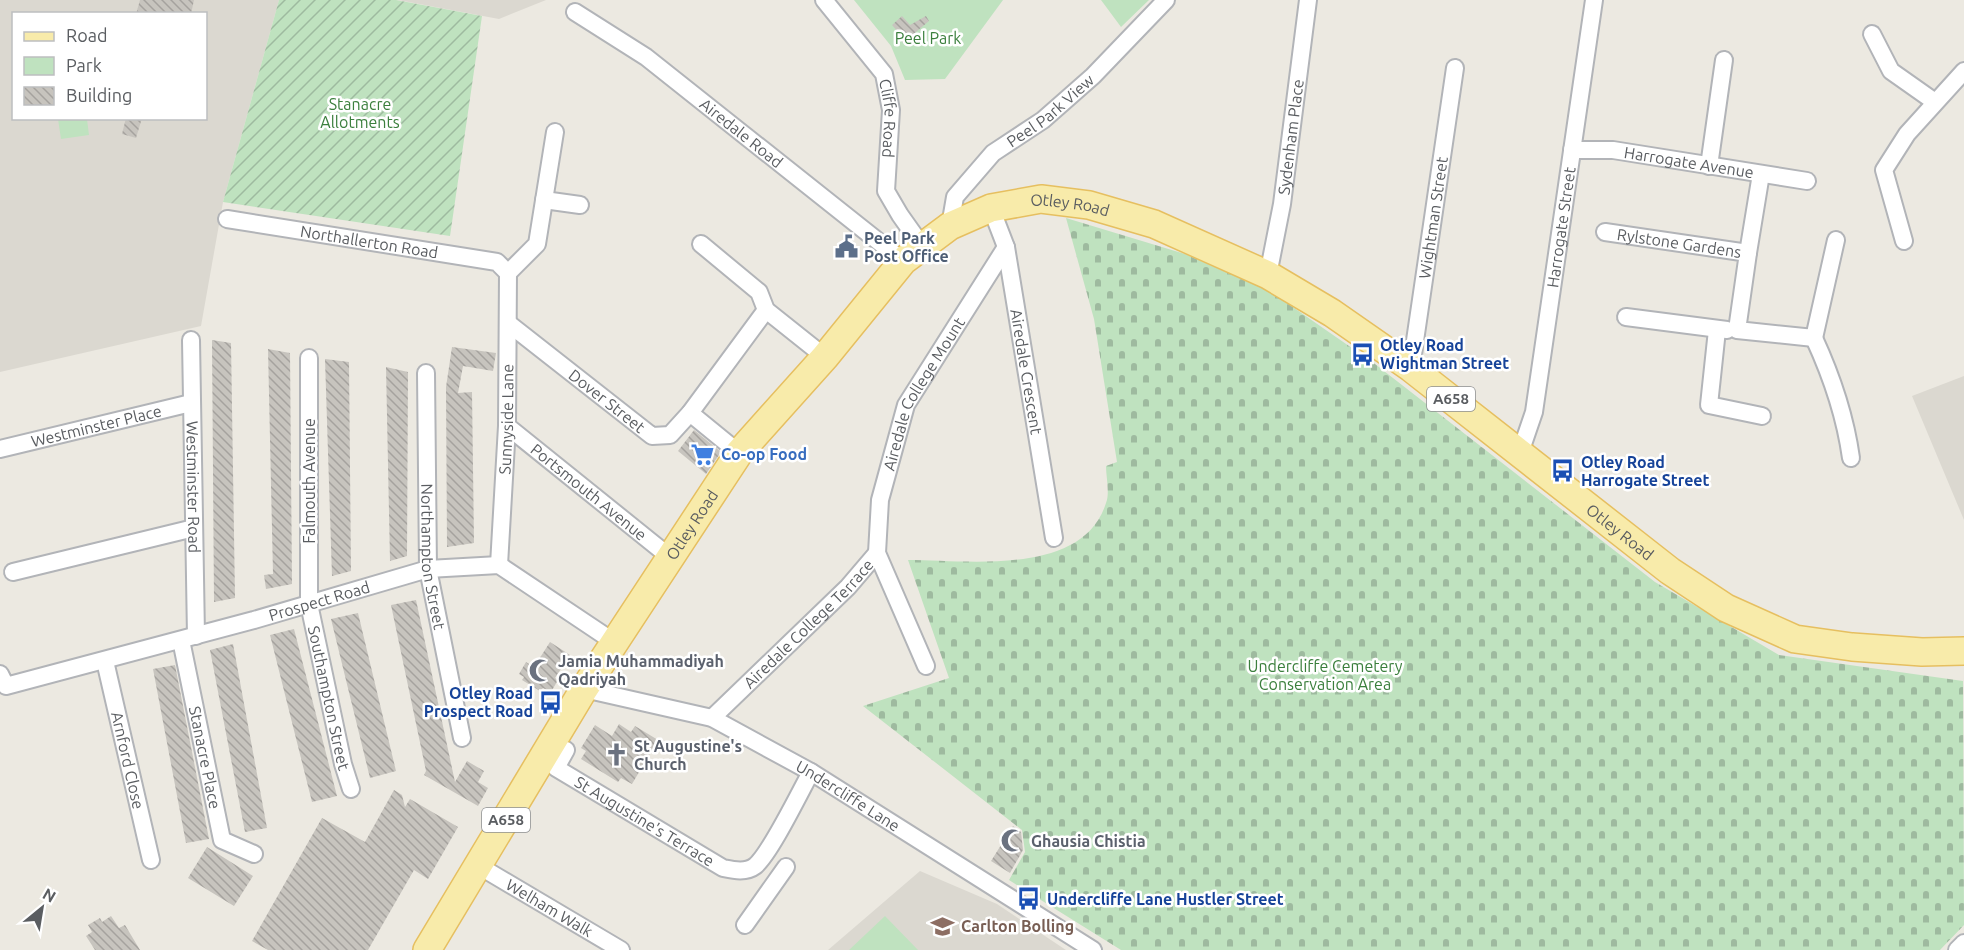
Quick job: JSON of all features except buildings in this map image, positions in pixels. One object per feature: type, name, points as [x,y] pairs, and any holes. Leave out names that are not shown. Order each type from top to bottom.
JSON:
[{"type":"main road","name":"Otley Road","points":[[427,950],[584,689],[740,453],[913,253],[950,226],[991,208],[1041,199],[1089,205],[1154,224],[1268,275],[1332,313],[1411,368],[1670,571],[1726,608],[1795,639],[1852,647],[1964,651]]},
{"type":"street","name":"Cliffe Road","points":[[824,0],[884,74],[891,110],[886,191],[913,253]]},
{"type":"street","name":"Peel Park View","points":[[950,226],[955,197],[993,153],[1043,120],[1093,76],[1166,0]]},
{"type":"street","name":"Sydenham Place","points":[[1268,275],[1282,204],[1308,0]]},
{"type":"street","name":"Harrogate Street","points":[[1520,453],[1534,412],[1595,0]]},
{"type":"street","name":"Airedale Road","points":[[575,12],[646,57],[913,253]]},
{"type":"street","points":[[1872,34],[1891,71],[1935,102]]},
{"type":"street","points":[[1709,166],[1724,60]]},
{"type":"street","name":"Wightman Street","points":[[1411,368],[1455,68]]},
{"type":"street","points":[[1904,241],[1884,170],[1906,134],[1964,71]]},
{"type":"street","points":[[508,273],[537,244],[555,132]]},
{"type":"street","name":"Harrogate Avenue","points":[[1572,150],[1612,150],[1807,181]]},
{"type":"street","points":[[1748,253],[1761,174]]},
{"type":"street","points":[[544,200],[580,205]]},
{"type":"street","name":"Airedale Crescent","points":[[991,208],[1006,247],[1054,538]]},
{"type":"street","name":"Northallerton Road","points":[[227,219],[497,262],[508,273]]},
{"type":"street","name":"Rylstone Gardens","points":[[1605,232],[1748,253],[1737,330]]},
{"type":"street","points":[[1836,240],[1814,338],[1832,375],[1846,425],[1851,458]]},
{"type":"street","points":[[701,244],[759,292],[766,310],[825,357]]},
{"type":"street","name":"Airedale College Mount","points":[[877,553],[880,500],[906,405],[1006,247]]},
{"type":"street","name":"Sunnyside Lane","points":[[499,565],[507,426],[508,273]]},
{"type":"street","name":"Dover Street","points":[[508,323],[652,436],[669,435],[690,413],[766,310]]},
{"type":"street","points":[[1626,317],[1718,330],[1814,338]]},
{"type":"street","points":[[1718,330],[1709,405],[1762,416]]},
{"type":"street","name":"Westminster Road","points":[[189,638],[194,528],[191,340]]},
{"type":"street","name":"Falmouth Avenue","points":[[309,358],[309,604]]},
{"type":"street","name":"Northampton Street","points":[[426,373],[428,569],[462,738]]},
{"type":"street","name":"Westminster Place","points":[[0,449],[191,403]]},
{"type":"street","points":[[690,413],[740,453]]},
{"type":"street","name":"Portsmouth Avenue","points":[[507,426],[671,558]]},
{"type":"street","points":[[13,572],[194,528]]},
{"type":"street","points":[[877,553],[926,666]]},
{"type":"street","name":"Airedale College Terrace","points":[[712,718],[848,587],[877,553]]},
{"type":"street","points":[[499,565],[615,642]]},
{"type":"street","name":"Prospect Road","points":[[3,680],[105,661],[428,569],[499,565]]},
{"type":"street","name":"Southampton Street","points":[[309,604],[343,764],[351,789]]},
{"type":"street","name":"Stanacre Place","points":[[189,638],[222,840],[254,854]]},
{"type":"street","name":"Arnford Close","points":[[105,661],[151,860]]},
{"type":"street","name":"Undercliffe Lane","points":[[584,689],[712,718],[811,772],[1093,950]]},
{"type":"street","name":"St Augustine's Terrace","points":[[566,750],[556,768],[723,868],[740,871],[754,867]]},
{"type":"street","points":[[745,925],[781,873],[754,867],[811,772]]},
{"type":"street","name":"Welham Walk","points":[[479,866],[621,950]]},
{"type":"street","points":[[1957,950],[1964,943]]},
{"type":"shaded area","points":[[0,0],[279,0],[223,202],[201,326],[0,372]]},
{"type":"shaded area","points":[[398,0],[546,0],[499,19]]},
{"type":"shaded area","points":[[1964,376],[1964,520],[1912,396]]},
{"type":"shaded area","name":"Carlton Bolling","points":[[920,871],[997,904],[1066,950],[828,950]]},
{"type":"green space","name":"Stanacre Allotments","points":[[279,0],[396,0],[482,16],[450,236],[223,202]]},
{"type":"green space","name":"Peel Park","points":[[854,0],[1003,0],[945,79],[905,80],[891,46]]},
{"type":"green space","points":[[1101,0],[1149,0],[1121,27]]},
{"type":"green space","points":[[58,120],[87,120],[89,135],[61,139]]},
{"type":"green space","name":"Undercliffe Cemetery Conservation Area","points":[[1066,218],[1185,254],[1271,292],[1375,364],[1655,582],[1779,655],[1963,681],[1964,925],[1940,950],[1121,950],[1009,880],[1025,852],[1022,830],[863,706],[949,678],[908,560],[991,561],[1049,554],[1074,543],[1093,527],[1106,503],[1108,490],[1106,466],[1117,462],[1094,319]]},
{"type":"green space","points":[[885,916],[918,950],[849,950]]},
{"type":"place","name":"Peel Park Post Office","points":[[846,247]]},
{"type":"place","name":"Otley Road Wightman Street","points":[[1362,354]]},
{"type":"place","name":"Co-op Food","points":[[703,454]]},
{"type":"place","name":"Otley Road Harrogate Street","points":[[1563,471]]},
{"type":"place","name":"Jamia Muhammadiyah Qadriyah","points":[[540,670]]},
{"type":"place","name":"Otley Road Prospect Road","points":[[551,702]]},
{"type":"place","name":"St Augustine's Church","points":[[616,755]]},
{"type":"place","name":"Ghausia Chistia","points":[[1013,841]]},
{"type":"place","name":"Undercliffe Lane Hustler Street","points":[[1029,899]]},
{"type":"place","name":"Carlton Bolling","points":[[943,926]]}]
